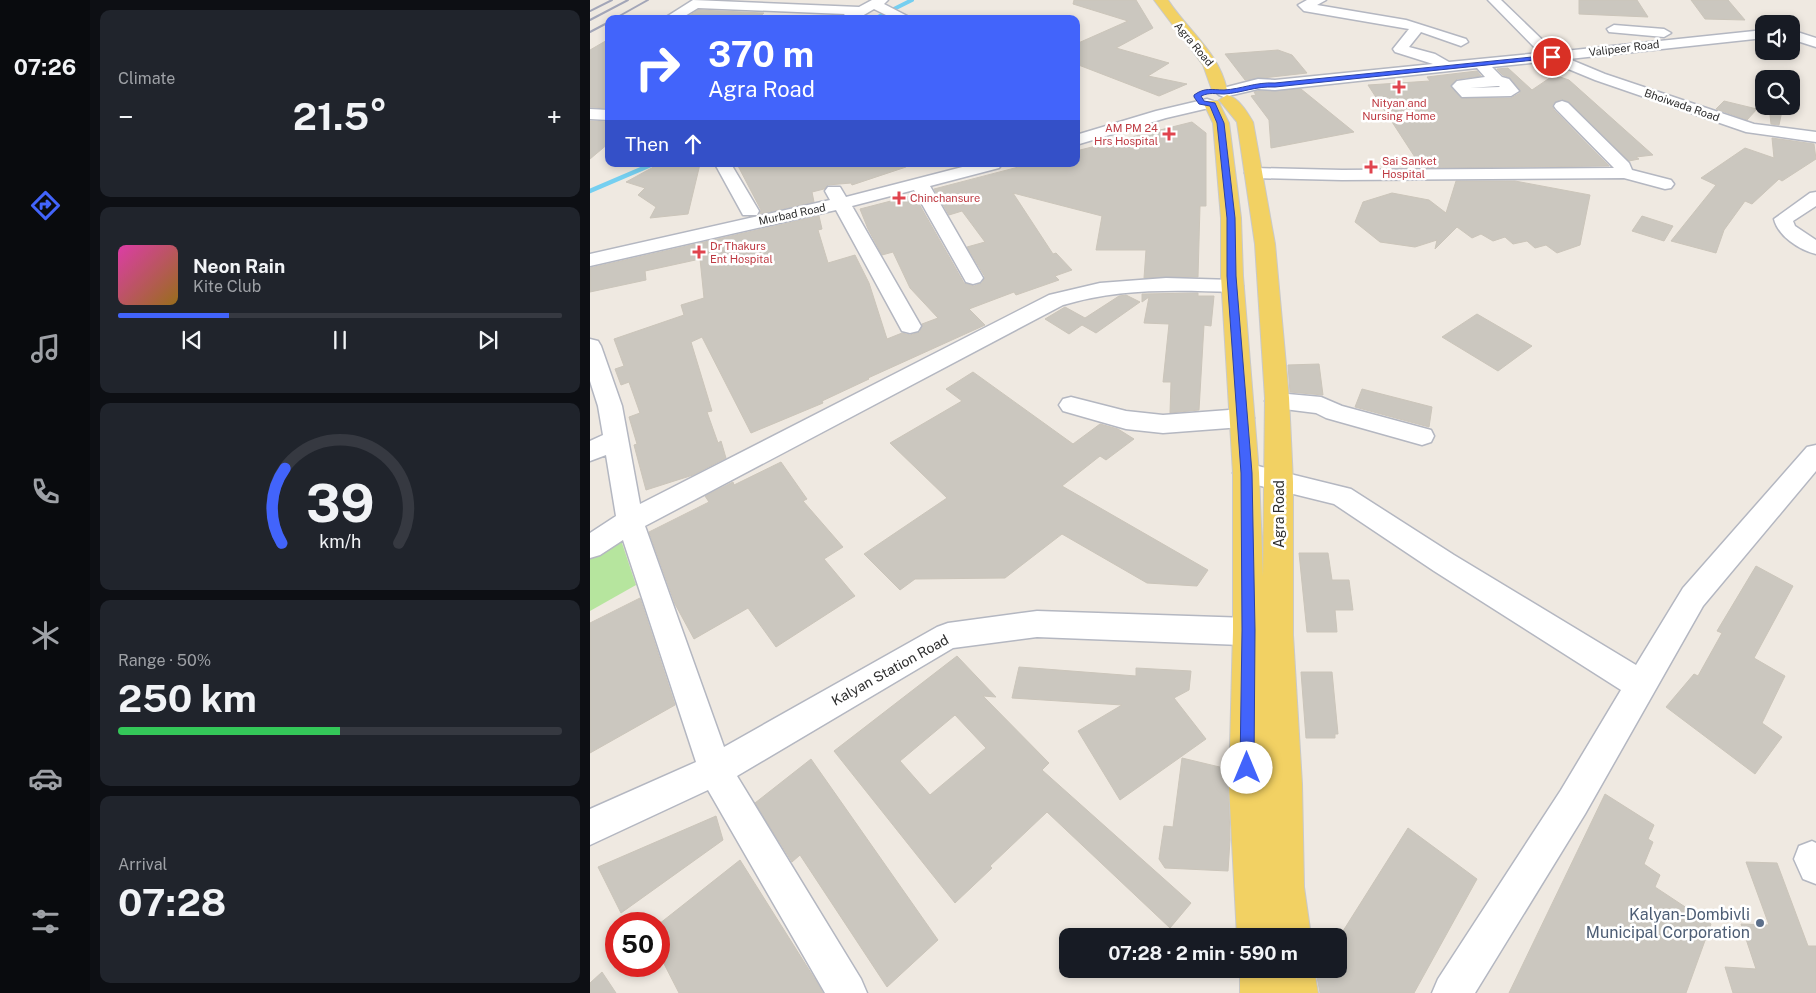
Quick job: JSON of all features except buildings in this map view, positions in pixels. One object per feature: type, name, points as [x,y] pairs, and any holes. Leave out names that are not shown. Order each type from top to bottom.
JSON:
[{"type":"main road","name":"Agra Road","points":[[1149,0],[1160,22],[1193,57],[1203,72],[1215,97],[1239,112],[1245,122],[1265,244],[1277,401],[1279,482],[1263,633],[1247,713],[1247,786],[1256,928]]},
{"type":"main road","name":"Agra Road","points":[[1161,0],[1173,20],[1214,68],[1215,97],[1221,123],[1231,218],[1233,286],[1246,473],[1263,633],[1281,716],[1285,888],[1289,928]]},
{"type":"main road","points":[[1247,713],[1281,716]]},
{"type":"main road","points":[[1260,978],[1261,993]]},
{"type":"main road","points":[[1295,978],[1297,993]]},
{"type":"street","points":[[1320,0],[1305,5],[1309,8],[1366,15],[1418,27],[1462,42]]},
{"type":"street","points":[[1494,0],[1552,57]]},
{"type":"street","points":[[677,15],[699,2],[861,11],[881,4],[900,15]]},
{"type":"street","points":[[1418,27],[1400,49],[1430,57],[1448,66]]},
{"type":"street","points":[[1800,30],[1816,27]]},
{"type":"street","points":[[1614,29],[1656,30],[1669,35],[1679,42]]},
{"type":"street","name":"Valipeer Road","points":[[1215,97],[1263,90],[1275,85],[1755,35]]},
{"type":"street","points":[[1800,36],[1816,43]]},
{"type":"street","name":"Bhoiwada Road","points":[[1552,57],[1670,102],[1752,129],[1816,136]]},
{"type":"street","points":[[1480,63],[1497,81]]},
{"type":"street","points":[[1080,124],[1215,97]]},
{"type":"street","points":[[1080,139],[1215,97]]},
{"type":"street","points":[[1562,106],[1623,167],[1624,173]]},
{"type":"street","points":[[590,114],[605,116]]},
{"type":"street","points":[[725,167],[750,211]]},
{"type":"street","name":"Murbad Road","points":[[590,260],[837,197],[926,167]]},
{"type":"street","name":"Murbad Road","points":[[590,249],[750,211],[920,184],[982,167]]},
{"type":"street","points":[[1254,173],[1342,175],[1624,173],[1665,184]]},
{"type":"street","points":[[920,184],[973,278]]},
{"type":"street","points":[[837,197],[910,326]]},
{"type":"street","points":[[1816,197],[1798,212],[1783,219],[1786,229],[1816,248]]},
{"type":"street","points":[[590,547],[630,520],[1056,300],[1090,290],[1127,284],[1233,286]]},
{"type":"street","points":[[590,346],[610,406],[630,520],[715,770],[846,993]]},
{"type":"street","points":[[1277,401],[1321,405],[1334,412],[1422,436]]},
{"type":"street","points":[[1071,405],[1126,420],[1163,424],[1242,418]]},
{"type":"street","points":[[590,452],[616,439]]},
{"type":"street","points":[[1452,993],[1573,802],[1693,597],[1816,454]]},
{"type":"street","points":[[1246,473],[1342,496],[1641,685]]},
{"type":"street","name":"Kalyan Station Road","points":[[590,827],[715,770],[948,636],[1037,624],[1263,633]]},
{"type":"green space","points":[[616,525],[636,585],[590,611],[590,539]]},
{"type":"waterway","points":[[882,15],[912,0]]},
{"type":"waterway","points":[[590,191],[646,167]]},
{"type":"railway","points":[[590,11],[612,0]]},
{"type":"railway","points":[[590,20],[628,0]]},
{"type":"railway","points":[[621,15],[648,0]]},
{"type":"railway","points":[[590,32],[605,24]]},
{"type":"place","name":"Nityan and Nursing Home","points":[[1399,87]]},
{"type":"place","name":"AM PM 24 Hrs Hospital","points":[[1169,134]]},
{"type":"place","name":"Sai Sanket Hospital","points":[[1371,167]]},
{"type":"place","name":"Chinchansure","points":[[899,198]]},
{"type":"place","name":"Dr Thakurs Ent Hospital","points":[[699,252]]},
{"type":"place","name":"Kalyan-Dombivli Municipal Corporation","points":[[1760,923]]},
{"type":"route","points":[[1247,768],[1249,630],[1246,473],[1232,276],[1231,218],[1221,123],[1212,104],[1206,104],[1198,100],[1197,97],[1204,91],[1219,90],[1224,92],[1258,84],[1275,85],[1552,57]]}]
